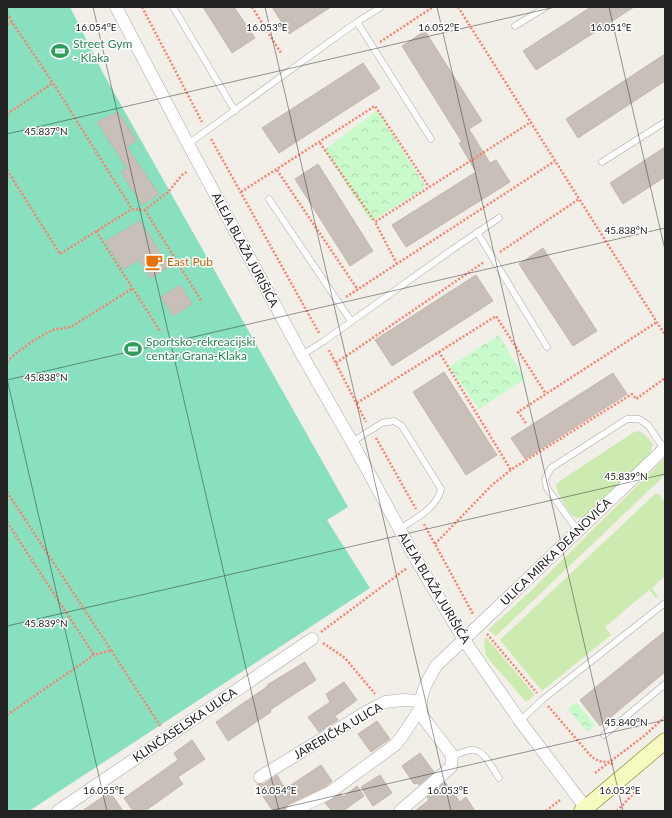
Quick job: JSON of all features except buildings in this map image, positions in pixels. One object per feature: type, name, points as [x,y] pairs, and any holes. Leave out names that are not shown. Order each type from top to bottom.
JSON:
[{"type":"main road","points":[[585,810],[665,741]]},
{"type":"street","name":"ALEJA BLAŽA JURIŠIĆA","points":[[116,7],[302,356],[352,442],[417,561],[464,640],[520,721],[585,810]]},
{"type":"street","name":"ULICA MIRKA DEANOVIĆA","points":[[464,640],[664,449]]},
{"type":"street","name":"KLINČASELSKA ULICA","points":[[58,811],[312,639]]},
{"type":"street","points":[[292,811],[329,793],[395,745],[420,705],[426,684],[436,666],[464,640]]},
{"type":"street","name":"JAREBIČKA ULICA","points":[[260,777],[366,712],[382,704],[403,700],[420,705]]},
{"type":"street","points":[[400,811],[452,761],[422,716],[420,705]]},
{"type":"lane","points":[[173,7],[235,111]]},
{"type":"lane","points":[[188,144],[357,22],[381,7]]},
{"type":"lane","points":[[515,26],[546,7]]},
{"type":"lane","points":[[357,22],[431,139]]},
{"type":"lane","points":[[602,162],[665,122]]},
{"type":"lane","points":[[269,199],[351,321]]},
{"type":"lane","points":[[302,356],[499,218]]},
{"type":"lane","points":[[477,232],[546,348]]},
{"type":"lane","points":[[578,531],[547,488],[545,479],[551,468],[627,419],[639,419],[648,425],[664,449]]},
{"type":"lane","points":[[352,442],[382,423],[394,421],[402,426],[441,489],[439,497],[429,508],[420,516],[399,529]]},
{"type":"lane","points":[[520,721],[542,700],[665,603]]},
{"type":"lane","points":[[604,735],[665,684]]},
{"type":"lane","points":[[452,761],[456,755],[469,750],[476,750],[482,753],[498,778]]},
{"type":"path","points":[[142,7],[206,131],[324,341],[371,430],[476,618]]},
{"type":"path","points":[[252,7],[281,53]]},
{"type":"path","points":[[378,44],[433,7]]},
{"type":"path","points":[[458,7],[665,335]]},
{"type":"path","points":[[7,13],[132,209]]},
{"type":"path","points":[[7,25],[12,22]]},
{"type":"path","points":[[7,114],[53,83]]},
{"type":"path","points":[[241,192],[375,106],[429,187]]},
{"type":"path","points":[[375,222],[531,122]]},
{"type":"path","points":[[320,142],[375,222],[397,264]]},
{"type":"path","points":[[343,299],[555,161]]},
{"type":"path","points":[[7,170],[60,254],[132,209],[145,210],[169,191],[182,175],[190,169]]},
{"type":"path","points":[[277,170],[358,290]]},
{"type":"path","points":[[336,363],[579,199]]},
{"type":"path","points":[[145,210],[202,302]]},
{"type":"path","points":[[96,232],[160,331]]},
{"type":"path","points":[[7,362],[33,341],[52,330],[71,327],[133,288]]},
{"type":"path","points":[[357,403],[496,316],[546,394]]},
{"type":"path","points":[[526,423],[518,412],[657,322]]},
{"type":"path","points":[[439,352],[511,470]]},
{"type":"path","points":[[434,544],[492,485],[511,470],[632,394],[636,399],[665,378]]},
{"type":"path","points":[[7,492],[168,737]]},
{"type":"path","points":[[7,522],[94,655]]},
{"type":"path","points":[[312,639],[417,561]]},
{"type":"path","points":[[486,633],[538,694]]},
{"type":"path","points":[[312,639],[325,644],[345,658],[382,704]]},
{"type":"path","points":[[7,715],[94,655],[111,650]]},
{"type":"path","points":[[546,703],[595,760],[610,762]]},
{"type":"path","points":[[595,773],[644,736],[665,717]]},
{"type":"path","points":[[618,811],[635,792],[633,789]]},
{"type":"path","points":[[546,811],[560,800]]},
{"type":"green space","name":"Sportsko-rekreacijski centar Grana-Klaka","points":[[7,7],[70,7],[103,73],[348,507],[327,520],[370,588],[29,811],[7,811]]},
{"type":"green space","points":[[378,110],[426,187],[371,222],[324,150]]},
{"type":"green space","points":[[499,335],[525,379],[479,409],[449,367]]},
{"type":"green space","points":[[638,431],[644,434],[653,444],[650,454],[585,517],[578,518],[573,516],[558,492],[556,485],[634,432]]},
{"type":"green space","points":[[665,458],[665,475],[496,636],[488,630],[534,588]]},
{"type":"green space","points":[[655,494],[659,494],[665,503],[665,576],[652,588],[658,596],[656,598],[649,590],[605,627],[611,635],[542,691],[500,640]]},
{"type":"green space","points":[[486,637],[535,695],[526,702],[486,656],[484,643]]},
{"type":"green space","points":[[576,702],[595,725],[587,732],[568,709]]},
{"type":"place","name":"Street Gym - Klaka","points":[[60,51]]},
{"type":"place","name":"East Pub","points":[[154,262]]},
{"type":"place","name":"Sportsko-rekreacijski centar Grana-Klaka","points":[[133,349]]}]
